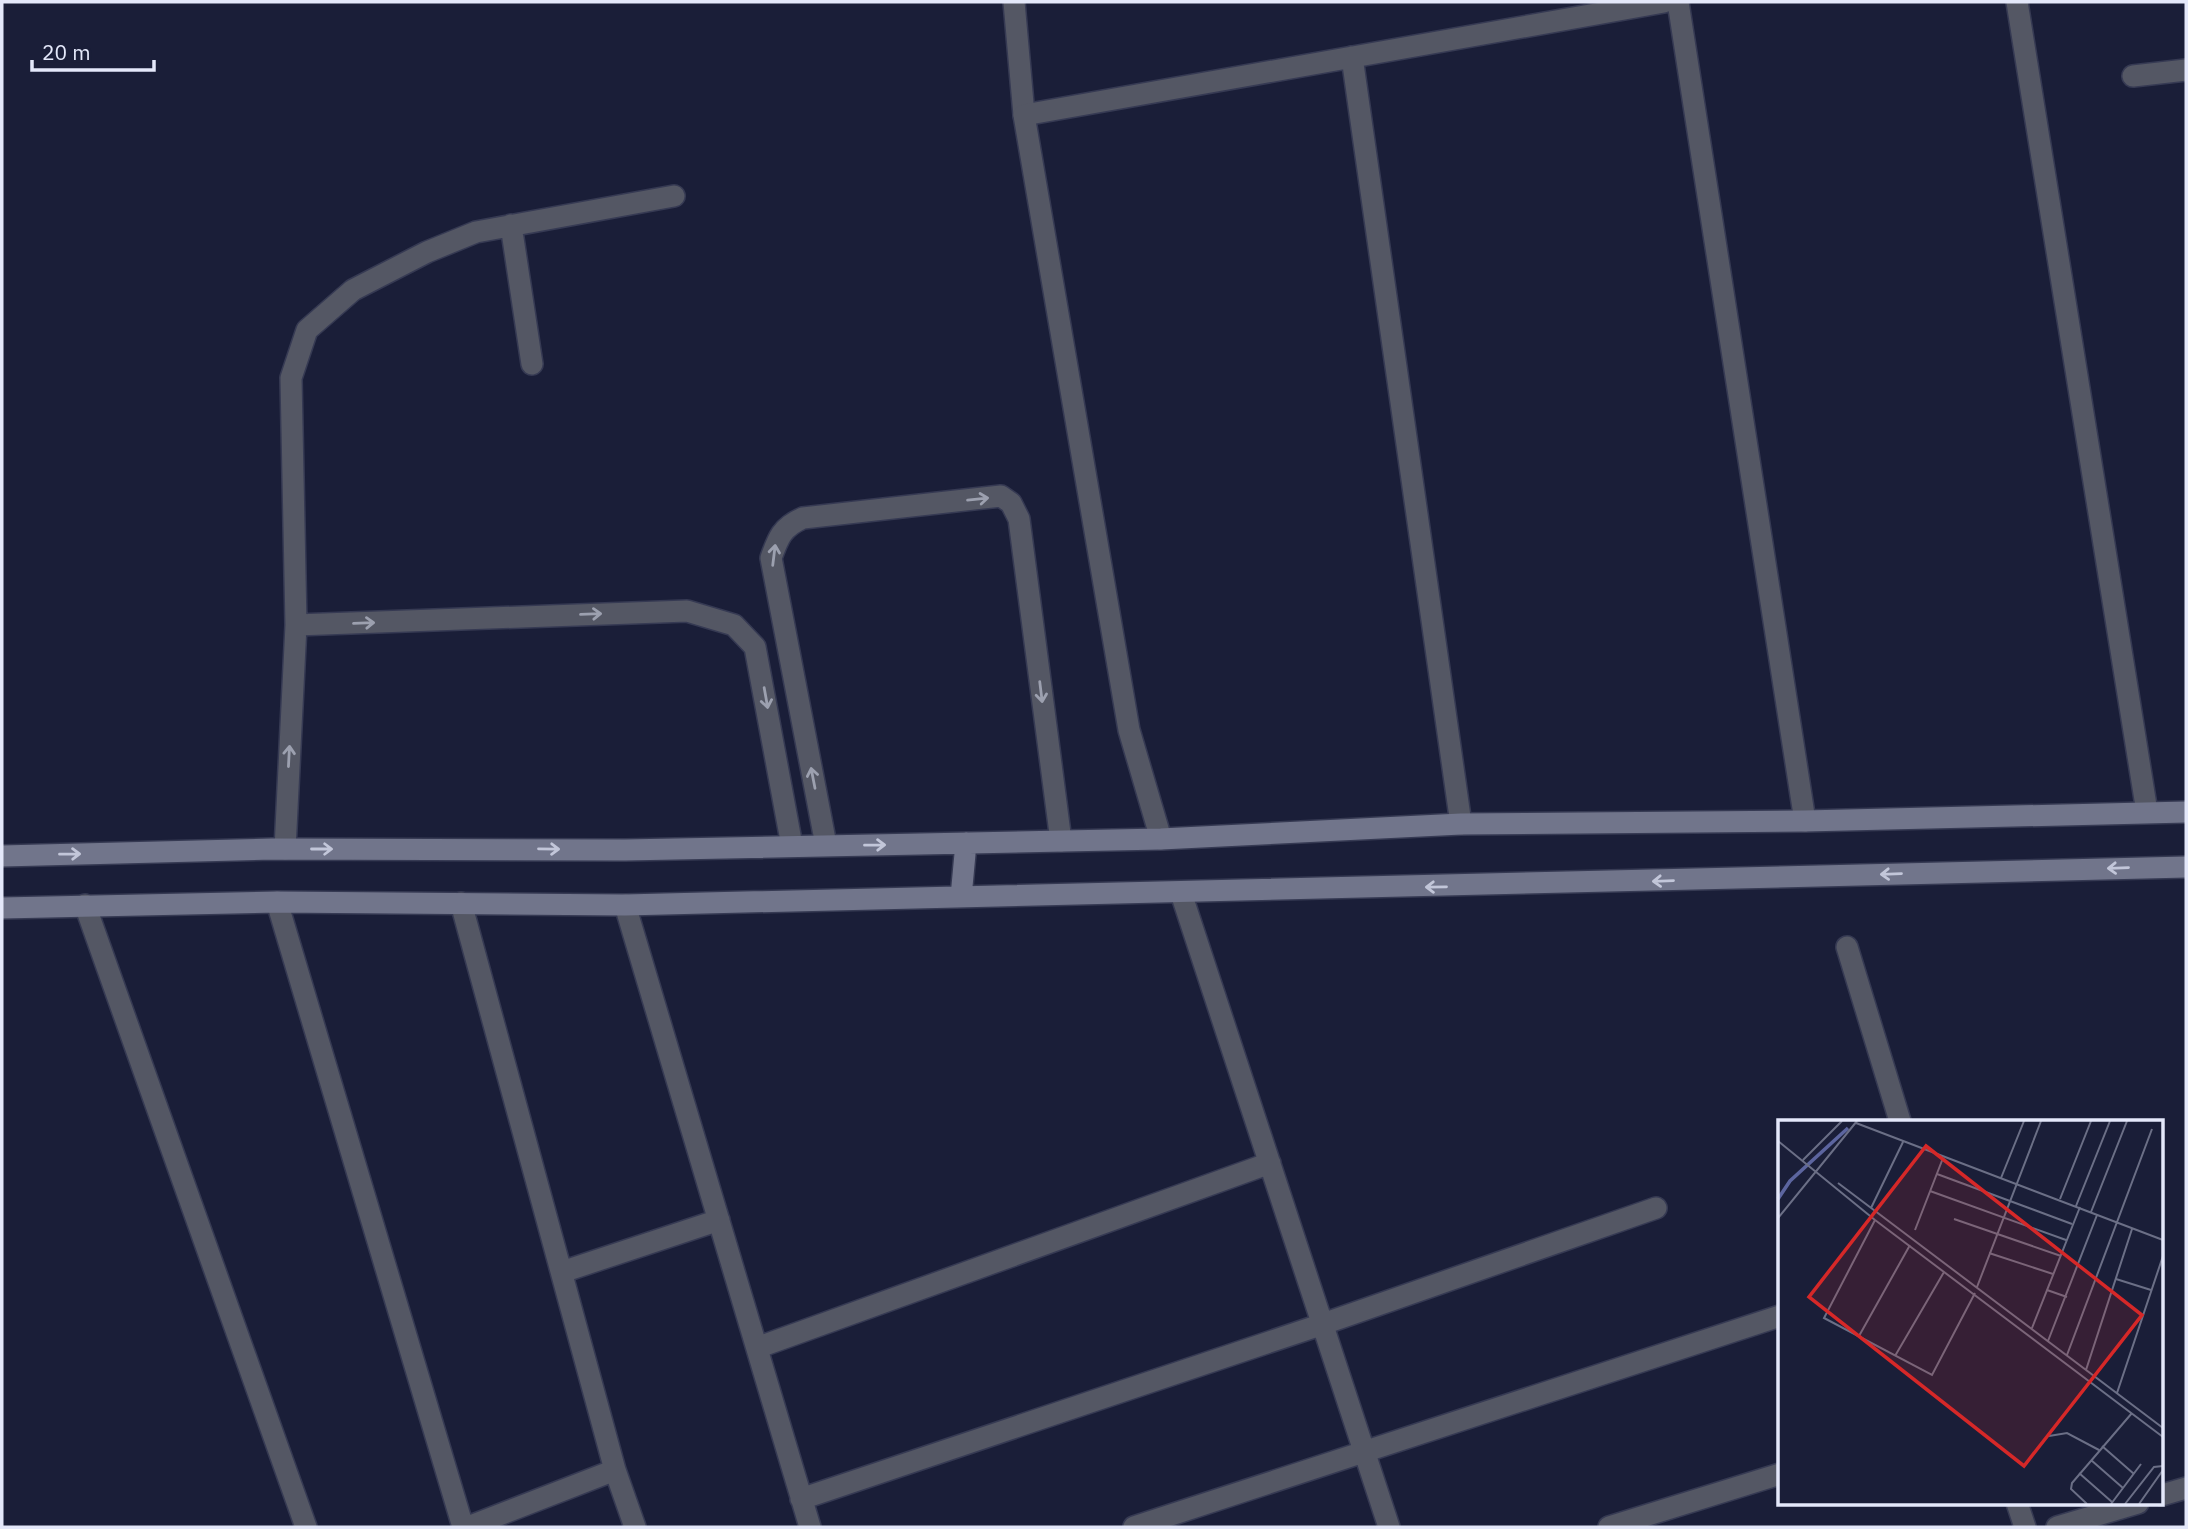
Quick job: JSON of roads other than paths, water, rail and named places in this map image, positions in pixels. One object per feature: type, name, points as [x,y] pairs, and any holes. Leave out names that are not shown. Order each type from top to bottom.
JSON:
[{"type":"main road","points":[[2,856],[285,849],[965,843],[1161,839],[1461,824],[1805,821],[2186,812]]},
{"type":"main road","points":[[961,897],[965,843]]},
{"type":"main road","points":[[2,908],[276,902],[625,905],[2186,867]]},
{"type":"street","points":[[1014,2],[1024,115],[1129,730],[1161,839]]},
{"type":"street","points":[[1024,115],[1664,2]]},
{"type":"street","points":[[1678,2],[1805,821]]},
{"type":"street","points":[[2017,2],[2147,812]]},
{"type":"street","points":[[1352,57],[1461,824]]},
{"type":"street","points":[[2133,76],[2186,70]]},
{"type":"street","points":[[285,849],[296,625],[291,378],[307,330],[353,290],[439,247],[476,232],[674,196]]},
{"type":"street","points":[[510,225],[532,364]]},
{"type":"street","points":[[826,845],[771,558],[777,539],[786,525],[803,519],[1000,496],[1010,503],[1019,519],[1060,841]]},
{"type":"street","points":[[296,625],[687,611],[734,625],[755,647],[792,846]]},
{"type":"street","points":[[1181,893],[1389,1527]]},
{"type":"street","points":[[276,902],[465,1527],[615,1470]]},
{"type":"street","points":[[461,903],[615,1470],[635,1527]]},
{"type":"street","points":[[85,905],[306,1527]]},
{"type":"street","points":[[625,905],[810,1527]]},
{"type":"street","points":[[1847,947],[1900,1120]]},
{"type":"street","points":[[758,1347],[1270,1163]]},
{"type":"street","points":[[800,1499],[1323,1324],[1656,1208]]},
{"type":"street","points":[[562,1272],[719,1220]]},
{"type":"street","points":[[1134,1527],[1778,1317]]},
{"type":"street","points":[[1609,1527],[1778,1475]]},
{"type":"street","points":[[2164,1494],[2186,1488]]},
{"type":"street","points":[[2017,1504],[2025,1527]]},
{"type":"street","points":[[2057,1527],[2135,1504]]}]
